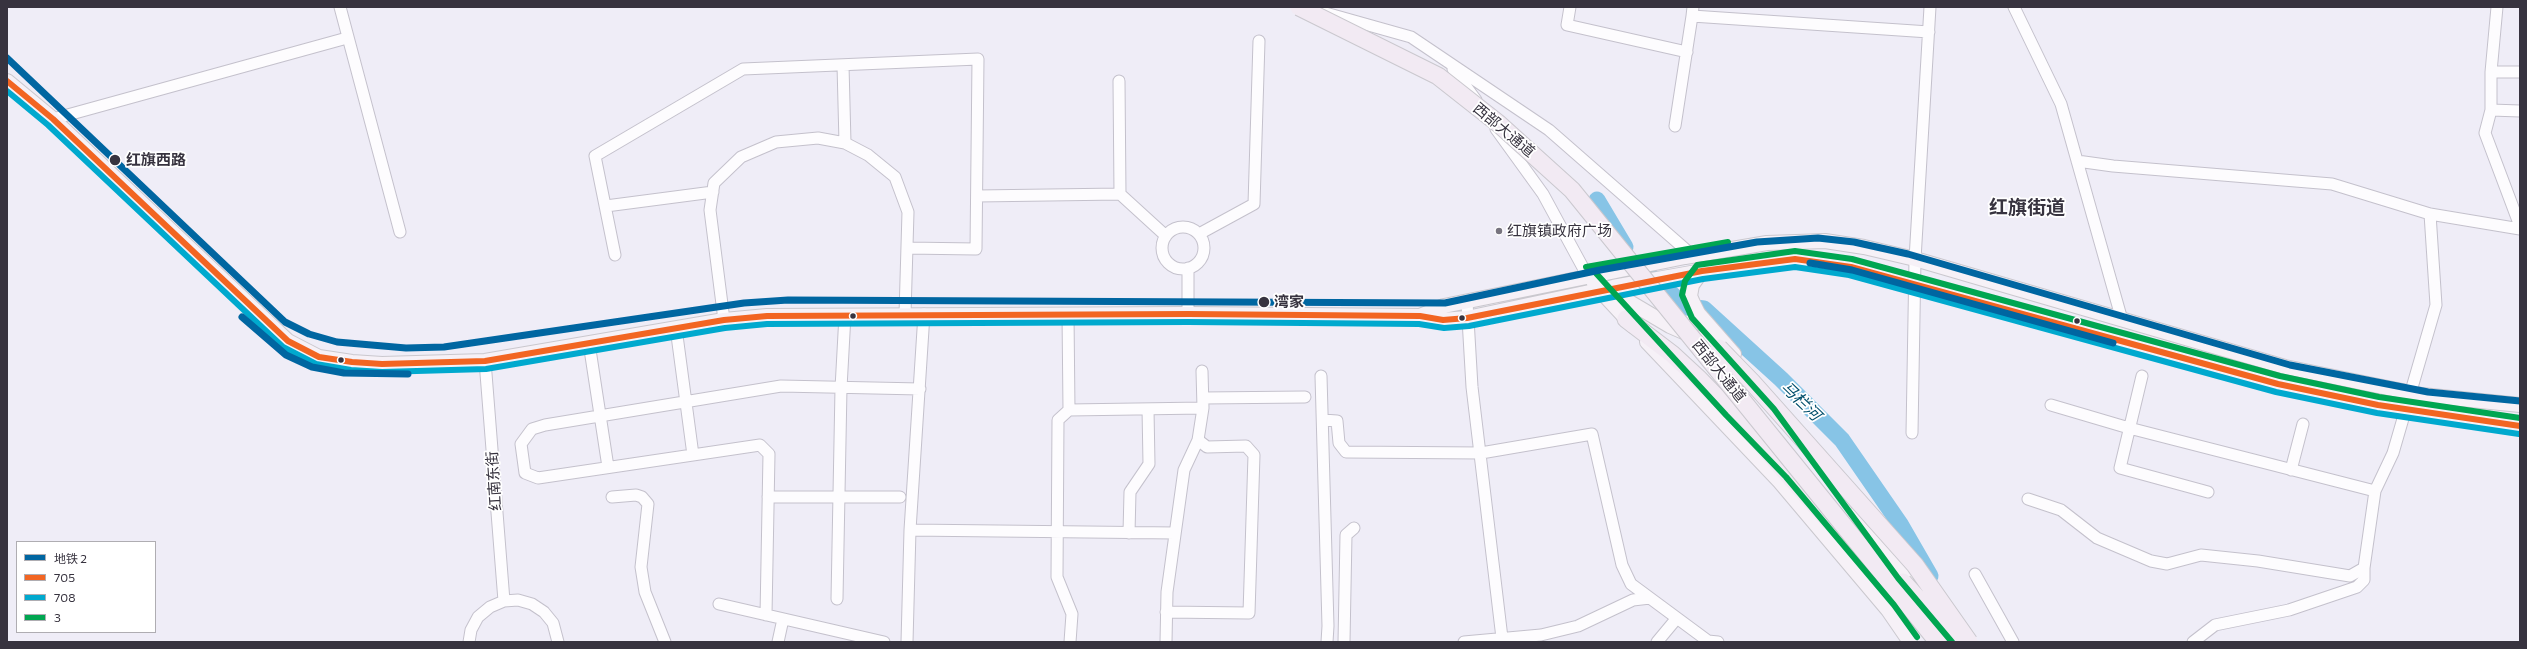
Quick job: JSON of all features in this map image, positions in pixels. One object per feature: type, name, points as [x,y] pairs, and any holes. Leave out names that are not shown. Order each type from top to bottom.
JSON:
[{"type":"highway","name":"西部大通道","points":[[1299,7],[1438,76],[1499,124],[1572,190],[1938,642]]},
{"type":"highway","name":"西部大通道","points":[[1326,7],[1443,69],[1505,117],[1578,184],[1891,569],[1958,639]]},
{"type":"highway","points":[[1626,319],[1672,354],[1698,378],[1743,424],[1830,522],[1867,554]]},
{"type":"highway","points":[[1718,348],[1752,382],[1915,564],[1969,642]]},
{"type":"highway","points":[[1896,589],[1928,642]]},
{"type":"main road","points":[[7,81],[53,119],[270,326],[288,341],[319,356],[382,364],[485,361],[724,320],[767,316],[905,314],[1188,314],[1420,316],[1443,320],[1467,318],[1606,288],[1702,271],[1795,259],[1851,267],[2278,384],[2407,410],[2520,426]]},
{"type":"main road","points":[[1420,316],[1444,306],[1587,275],[1689,256],[1792,241],[1825,241],[1864,247],[1915,259],[2285,367],[2410,392],[2422,396],[2520,405]]},
{"type":"main road","points":[[1702,271],[1692,285],[1690,296],[1698,313],[1780,404],[1904,573],[1958,639]]},
{"type":"main road","points":[[1587,275],[1660,321],[1735,355]]},
{"type":"main road","points":[[1606,288],[1626,319],[1780,482],[1888,610],[1910,642]]},
{"type":"main road","points":[[1916,642],[1925,631],[1940,627],[1958,639]]},
{"type":"street","points":[[340,7],[347,38],[400,232]]},
{"type":"street","points":[[1304,7],[1410,37],[1548,130],[1689,256]]},
{"type":"street","points":[[1570,7],[1566,25],[1687,52]]},
{"type":"street","points":[[1912,433],[1915,259],[1930,7]]},
{"type":"street","points":[[2014,7],[2061,104],[2122,320]]},
{"type":"street","points":[[2497,7],[2491,72],[2492,110],[2485,133],[2520,226]]},
{"type":"street","points":[[1675,126],[1693,11],[1929,32]]},
{"type":"street","points":[[53,119],[347,38]]},
{"type":"street","points":[[1199,234],[1254,204],[1259,41]]},
{"type":"street","points":[[615,255],[595,156],[743,69],[978,59],[976,249],[907,248]]},
{"type":"street","points":[[1450,63],[1543,194],[1587,275]]},
{"type":"street","points":[[843,65],[845,143]]},
{"type":"street","points":[[2491,72],[2520,72]]},
{"type":"street","points":[[1119,81],[1120,194]]},
{"type":"street","points":[[2492,110],[2520,111]]},
{"type":"street","points":[[724,320],[710,210],[714,183],[741,157],[776,142],[818,138],[845,143],[868,155],[895,177],[908,212],[905,314]]},
{"type":"street","points":[[2077,161],[2113,166],[2332,184],[2430,214],[2520,229]]},
{"type":"street","points":[[606,206],[713,192]]},
{"type":"street","points":[[977,196],[1120,194],[1166,236]]},
{"type":"street","points":[[2193,642],[2214,625],[2289,610],[2357,587],[2364,580],[2364,568],[2375,491],[2393,453],[2407,410],[2410,392],[2436,305],[2430,214]]},
{"type":"street","points":[[1182,227],[1188,228],[1199,234],[1204,247],[1203,254],[1194,265],[1188,268],[1181,268],[1168,262],[1162,249],[1166,236],[1176,228],[1182,227]]},
{"type":"street","points":[[1188,268],[1188,314]]},
{"type":"street","points":[[1467,302],[1472,386],[1502,638]]},
{"type":"street","points":[[908,642],[910,530],[924,314]]},
{"type":"street","points":[[1068,314],[1069,410]]},
{"type":"street","points":[[836,599],[841,388],[845,315]]},
{"type":"street","points":[[676,328],[693,455]]},
{"type":"street","points":[[589,343],[608,467]]},
{"type":"street","name":"红南东街","points":[[485,361],[504,601]]},
{"type":"street","points":[[1166,642],[1166,612],[1175,533],[1184,470],[1198,440],[1203,403],[1202,372]]},
{"type":"street","points":[[1321,376],[1328,626],[1327,642]]},
{"type":"street","points":[[2142,376],[2120,468],[2208,492]]},
{"type":"street","points":[[766,615],[769,454],[760,445],[538,478],[525,474],[521,444],[532,429],[545,424],[781,386],[920,390]]},
{"type":"street","points":[[1070,642],[1072,614],[1057,577],[1058,420],[1069,410],[1148,409],[1203,403],[1305,398]]},
{"type":"street","points":[[2051,405],[2129,428],[2375,491]]},
{"type":"street","points":[[1129,533],[1130,492],[1148,464],[1148,409]]},
{"type":"street","points":[[1323,420],[1337,421],[1339,443],[1346,452],[1481,453],[1592,434],[1622,566],[1632,584],[1708,641],[1718,642]]},
{"type":"street","points":[[2291,470],[2303,424]]},
{"type":"street","points":[[1166,612],[1249,613],[1254,455],[1246,446],[1207,447],[1198,440]]},
{"type":"street","points":[[612,497],[636,495],[642,497],[648,504],[641,566],[645,592],[665,642]]},
{"type":"street","points":[[768,497],[900,497]]},
{"type":"street","points":[[2028,499],[2061,510],[2098,538],[2151,561],[2167,564],[2201,555],[2258,560],[2350,576],[2364,568]]},
{"type":"street","points":[[1344,642],[1346,535],[1354,528]]},
{"type":"street","points":[[910,530],[1175,533]]},
{"type":"street","points":[[1975,574],[2013,642]]},
{"type":"street","points":[[1464,642],[1541,636],[1578,626],[1619,605],[1633,600],[1650,598]]},
{"type":"street","points":[[469,642],[471,630],[478,617],[490,607],[504,601],[518,600],[532,604],[544,612],[553,623],[558,642]]},
{"type":"street","points":[[718,604],[884,642]]},
{"type":"street","points":[[778,642],[783,618]]},
{"type":"street","points":[[1657,642],[1677,618]]},
{"type":"waterway","name":"马栏河","points":[[1597,200],[1625,247]]},
{"type":"waterway","name":"马栏河","points":[[1644,271],[1687,307],[1704,309],[1781,379],[1842,440],[1900,524],[1930,576]]},
{"type":"metro line","name":"2","points":[[7,58],[285,322],[309,334],[337,342],[406,348],[444,347],[744,303],[788,300],[1445,303],[1600,270],[1757,242],[1818,238],[1854,242],[1908,254],[2290,365],[2428,392],[2520,401]]},
{"type":"metro line","name":"2","points":[[1810,263],[1852,270],[2113,343]]},
{"type":"metro line","name":"2","points":[[242,317],[286,355],[312,367],[344,373],[408,374]]},
{"type":"transit line","name":"705","points":[[7,81],[53,119],[288,341],[319,357],[352,362],[382,364],[485,361],[724,320],[767,316],[1188,314],[1420,316],[1443,320],[1467,318],[1702,271],[1795,259],[1851,267],[2278,384],[2378,405],[2520,426]]},
{"type":"transit line","name":"708","points":[[7,91],[48,125],[283,347],[316,364],[351,370],[382,372],[486,369],[725,328],[767,324],[1188,322],[1419,324],[1444,328],[1469,326],[1703,279],[1795,267],[1849,275],[2276,392],[2377,413],[2519,434]]},
{"type":"transit line","name":"3","points":[[1586,267],[1728,242]]},
{"type":"transit line","name":"3","points":[[1952,642],[1898,578],[1774,409],[1692,318],[1682,295],[1685,281],[1697,265],[1795,251],[1852,259],[2280,376],[2379,397],[2520,418]]},
{"type":"transit line","name":"3","points":[[1593,270],[1726,415],[1786,477],[1894,605],[1917,637]]},
{"type":"place","name":"红旗西路","points":[[115,160]]},
{"type":"place","name":"红旗镇政府广场","points":[[1499,231]]},
{"type":"place","name":"湾家","points":[[1264,302]]},
{"type":"district","name":"红旗街道","points":[[2027,208]]}]
